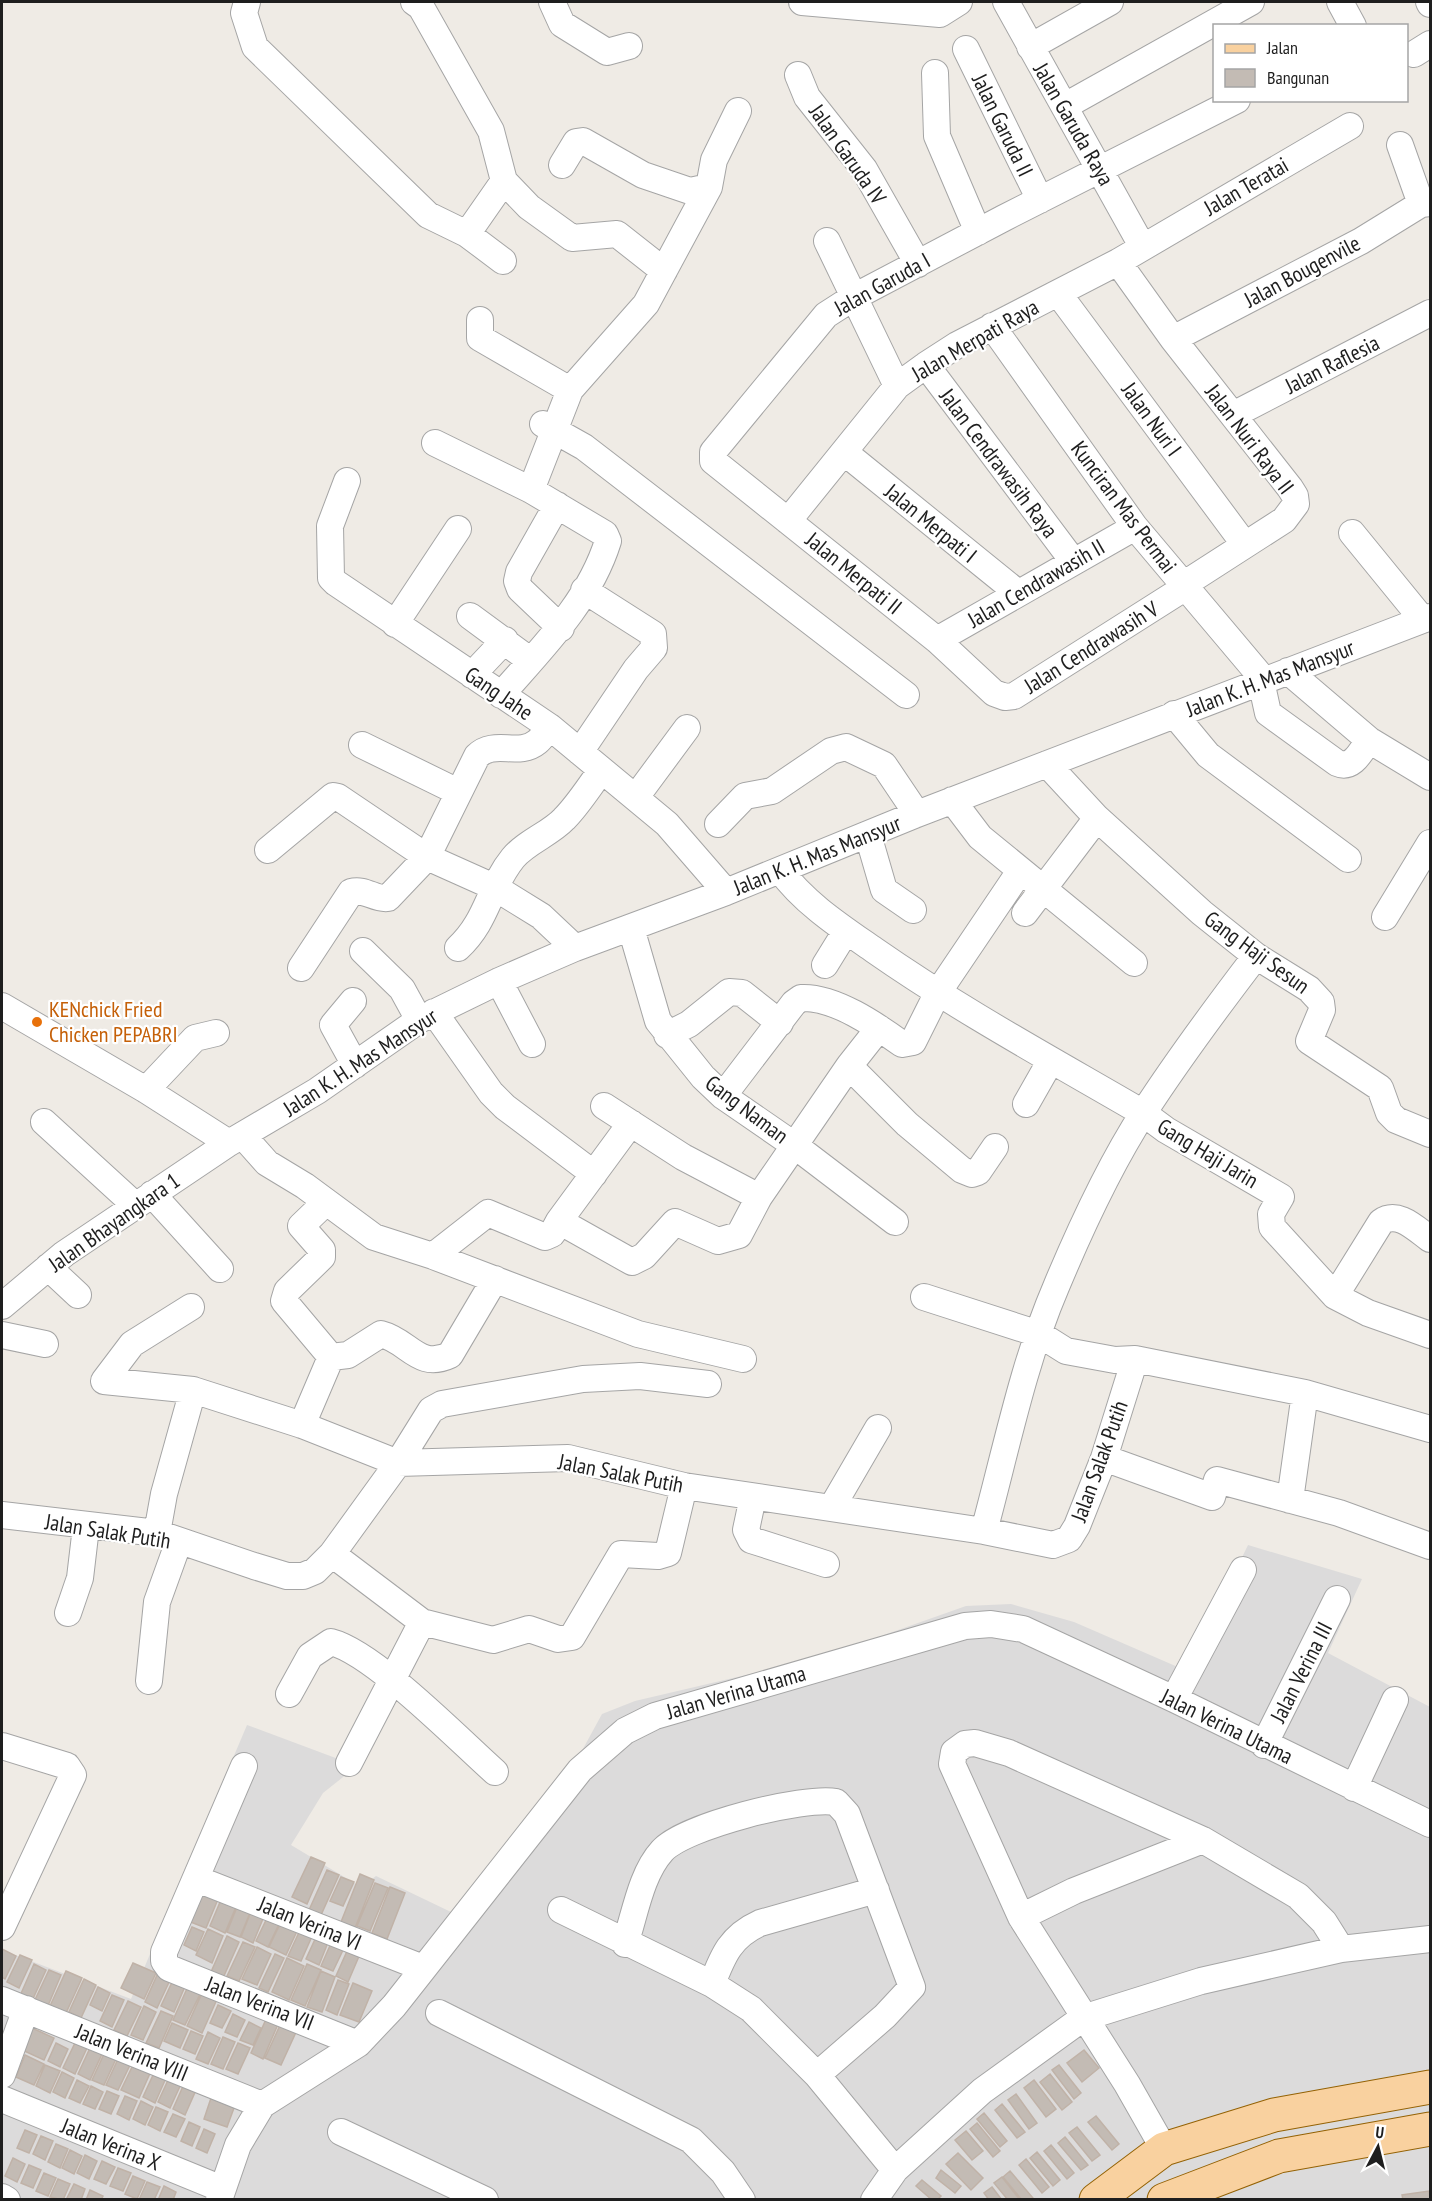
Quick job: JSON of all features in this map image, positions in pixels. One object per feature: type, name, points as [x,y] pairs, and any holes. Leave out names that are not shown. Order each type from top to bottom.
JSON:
[{"type":"main road","points":[[1096,2199],[1164,2149],[1274,2115],[1431,2087]]},
{"type":"main road","points":[[1164,2199],[1279,2156],[1431,2129]]},
{"type":"street","points":[[247,2],[244,13],[255,47],[428,215],[467,234],[503,261]]},
{"type":"street","points":[[414,2],[421,7],[492,130],[504,181],[529,207],[572,238],[617,234],[664,271]]},
{"type":"street","points":[[552,2],[562,24],[607,52],[629,46]]},
{"type":"street","points":[[806,2],[940,14],[959,2]]},
{"type":"street","name":"Jalan Garuda Raya","points":[[1006,2],[1142,246]]},
{"type":"street","points":[[1030,47],[1110,2]]},
{"type":"street","points":[[1065,106],[1251,2]]},
{"type":"street","points":[[1340,2],[1352,24]]},
{"type":"street","name":"Jalan Garuda II","points":[[966,50],[1040,200]]},
{"type":"street","points":[[935,73],[937,136],[978,232]]},
{"type":"street","name":"Jalan Garuda IV","points":[[798,75],[807,98],[864,169],[918,264]]},
{"type":"street","name":"Jalan Garuda I","points":[[712,457],[826,315],[854,297],[978,232],[1233,102]]},
{"type":"street","points":[[531,490],[550,427],[570,390],[646,304],[709,187],[714,160],[738,111]]},
{"type":"street","name":"Jalan Teratai","points":[[1142,246],[1350,126]]},
{"type":"street","points":[[562,165],[576,142],[584,141],[643,175],[690,191],[709,187]]},
{"type":"street","points":[[1400,145],[1426,204]]},
{"type":"street","points":[[467,234],[504,181]]},
{"type":"street","name":"Jalan Bougenvile","points":[[1173,339],[1361,241],[1426,204]]},
{"type":"street","points":[[827,241],[897,386]]},
{"type":"street","name":"Jalan Merpati Raya","points":[[788,521],[897,386],[926,365],[992,326],[1118,262],[1142,246]]},
{"type":"street","name":"Jalan Nuri Raya II","points":[[1118,262],[1173,339],[1295,496],[1296,504],[1284,520],[1183,585]]},
{"type":"street","name":"Jalan Nuri I","points":[[1058,293],[1245,545]]},
{"type":"street","name":"Jalan Raflesia","points":[[1233,415],[1431,313]]},
{"type":"street","points":[[480,320],[480,338],[570,390]]},
{"type":"street","name":"Kunciran Mas Permai","points":[[992,326],[1135,527],[1262,681]]},
{"type":"street","name":"Jalan Cendrawasih Raya","points":[[926,365],[1073,561]]},
{"type":"street","points":[[550,427],[584,447],[906,695]]},
{"type":"street","points":[[435,443],[531,490],[605,534],[608,541],[585,590],[561,628],[501,695]]},
{"type":"street","name":"Jalan Merpati I","points":[[844,452],[1018,593]]},
{"type":"street","name":"Jalan Merpati II","points":[[712,457],[713,461],[937,640],[994,693]]},
{"type":"street","name":"Gang Jahe","points":[[347,482],[330,526],[331,578],[395,624],[550,727],[667,824],[726,892]]},
{"type":"street","points":[[556,505],[519,572],[517,581],[520,589],[561,628]]},
{"type":"street","name":"Jalan Cendrawasih II","points":[[937,640],[1135,527]]},
{"type":"street","points":[[395,624],[458,528]]},
{"type":"street","points":[[1352,533],[1427,619]]},
{"type":"street","name":"Jalan Cendrawasih V","points":[[994,693],[1005,697],[1028,688],[1178,592],[1183,585]]},
{"type":"street","points":[[580,752],[636,669],[654,648],[653,634],[585,590]]},
{"type":"street","points":[[470,616],[531,661]]},
{"type":"street","name":"Jalan K. H. Mas Mansyur","points":[[236,1139],[356,1065],[426,1016],[499,981],[575,948],[726,892],[952,800],[1427,619]]},
{"type":"street","points":[[472,675],[505,640]]},
{"type":"street","points":[[1288,671],[1369,740],[1431,777]]},
{"type":"street","points":[[1262,681],[1268,713],[1336,763],[1343,766],[1350,764],[1369,740]]},
{"type":"street","points":[[1174,714],[1208,755],[1348,859]]},
{"type":"street","points":[[301,968],[351,892],[361,891],[379,898],[388,898],[427,857],[458,792],[483,751],[490,747],[524,748],[537,743],[550,727]]},
{"type":"street","points":[[636,797],[687,728]]},
{"type":"street","points":[[362,745],[458,792]]},
{"type":"street","points":[[718,824],[745,796],[772,790],[831,751],[846,747],[884,765],[917,814]]},
{"type":"street","name":"Gang Haji Sesun","points":[[1047,764],[1097,818],[1202,913],[1256,956],[1316,995],[1322,1010],[1309,1041],[1380,1088],[1385,1108],[1396,1120],[1431,1134]]},
{"type":"street","points":[[458,948],[472,935],[486,911],[494,887],[514,856],[564,820],[601,771]]},
{"type":"street","points":[[268,850],[333,796],[344,800],[427,857],[494,887],[541,916],[575,948]]},
{"type":"street","points":[[952,800],[980,837],[1134,963]]},
{"type":"street","points":[[1025,913],[1097,818]]},
{"type":"street","points":[[868,835],[884,890],[913,910]]},
{"type":"street","points":[[1385,917],[1431,843]]},
{"type":"street","name":"Gang Haji Jarin","points":[[780,870],[793,888],[846,931],[937,994],[1143,1113],[1166,1130],[1281,1197],[1271,1214],[1272,1227],[1335,1296],[1368,1313],[1431,1335]]},
{"type":"street","points":[[723,1096],[794,1003],[801,998],[811,997],[822,1000],[879,1028],[902,1044],[910,1044],[937,994],[1020,871]]},
{"type":"street","name":"Gang Naman","points":[[631,928],[658,1021],[703,1077],[723,1096],[794,1145],[895,1222]]},
{"type":"street","points":[[825,965],[846,931]]},
{"type":"street","points":[[363,951],[402,989],[505,1107],[594,1174]]},
{"type":"street","points":[[984,1531],[1039,1334],[1056,1287],[1105,1180],[1143,1113],[1210,1016],[1256,956]]},
{"type":"street","points":[[499,981],[532,1044]]},
{"type":"street","points":[[667,1035],[689,1024],[729,992],[742,993],[780,1023]]},
{"type":"street","points":[[353,1001],[333,1025],[356,1065]]},
{"type":"street","points":[[2,1006],[236,1139],[374,1237],[433,1256],[638,1334],[743,1359]]},
{"type":"street","points":[[559,1221],[632,1262],[644,1256],[675,1222],[718,1241],[739,1236],[759,1197],[794,1145],[849,1066],[879,1028]]},
{"type":"street","points":[[146,1089],[195,1038],[216,1033]]},
{"type":"street","points":[[1026,1104],[1052,1060]]},
{"type":"street","points":[[849,1066],[907,1124],[962,1170],[972,1174],[978,1172],[995,1147]]},
{"type":"street","points":[[604,1106],[684,1157],[759,1197]]},
{"type":"street","points":[[44,1122],[144,1200],[220,1269]]},
{"type":"street","points":[[433,1256],[488,1212],[545,1237],[552,1234],[559,1221],[631,1123]]},
{"type":"street","name":"Jalan Bhayangkara 1","points":[[2,1306],[48,1267],[236,1139]]},
{"type":"street","points":[[326,1202],[301,1226],[322,1250],[322,1257],[287,1292],[284,1301],[331,1357]]},
{"type":"street","points":[[1335,1296],[1382,1222],[1387,1218],[1398,1218],[1431,1239]]},
{"type":"street","points":[[48,1267],[78,1295]]},
{"type":"street","points":[[331,1357],[348,1355],[381,1334],[422,1358],[438,1361],[450,1355],[495,1279]]},
{"type":"street","points":[[924,1298],[1039,1334],[1066,1351],[1115,1360],[1135,1359],[1305,1393],[1431,1429]]},
{"type":"street","points":[[191,1307],[132,1344],[104,1381],[193,1390],[302,1425],[398,1463],[431,1410],[442,1404],[583,1379],[640,1376],[708,1384]]},
{"type":"street","points":[[2,1335],[45,1344]]},
{"type":"street","points":[[302,1425],[331,1357]]},
{"type":"street","name":"Jalan Salak Putih","points":[[2,1515],[168,1537],[287,1576],[303,1576],[315,1571],[332,1554],[398,1463],[568,1458],[684,1486],[984,1531],[1053,1545],[1069,1539],[1104,1458],[1135,1359]]},
{"type":"street","points":[[148,1681],[157,1602],[168,1537],[164,1494],[193,1390]]},
{"type":"street","points":[[1290,1500],[1305,1393]]},
{"type":"street","points":[[832,1507],[878,1428]]},
{"type":"street","points":[[1104,1458],[1212,1497],[1217,1480],[1339,1513],[1431,1546]]},
{"type":"street","points":[[332,1554],[422,1622],[493,1640],[529,1629],[558,1639],[572,1637],[621,1554],[658,1556],[668,1553],[684,1486]]},
{"type":"street","points":[[753,1497],[746,1530],[751,1540],[826,1564]]},
{"type":"street","points":[[68,1613],[80,1578],[86,1527]]},
{"type":"street","points":[[1174,1699],[1243,1570]]},
{"type":"street","name":"Jalan Verina III","points":[[1264,1745],[1337,1599]]},
{"type":"street","points":[[350,1763],[390,1679],[422,1622]]},
{"type":"street","name":"Jalan Verina Utama","points":[[220,2194],[238,2145],[262,2105],[358,2044],[394,2006],[580,1770],[624,1731],[656,1716],[965,1626],[991,1624],[1023,1629],[1174,1699],[1354,1788],[1428,1818]]},
{"type":"street","points":[[289,1694],[310,1656],[331,1642],[345,1646],[390,1679],[495,1772]]},
{"type":"street","points":[[1354,1788],[1395,1700]]},
{"type":"street","points":[[1164,2149],[1127,2084],[1021,1917],[952,1764],[954,1752],[965,1744],[975,1743],[1009,1753],[1203,1840],[1298,1896],[1324,1922],[1341,1949]]},
{"type":"street","points":[[2,1746],[67,1766],[73,1774],[2,1927]]},
{"type":"street","points":[[197,1879],[244,1766]]},
{"type":"street","points":[[625,1944],[651,1865],[664,1849],[702,1828],[801,1801],[836,1802],[847,1814],[912,1987],[885,2016],[817,2074]]},
{"type":"street","points":[[1021,1917],[1074,1891],[1203,1840]]},
{"type":"street","name":"Jalan Verina VI","points":[[197,1879],[423,1968]]},
{"type":"street","name":"Jalan Verina VII","points":[[197,1879],[164,1952],[164,1961],[169,1968],[358,2044]]},
{"type":"street","points":[[712,1984],[720,1963],[743,1931],[760,1923],[876,1890]]},
{"type":"street","points":[[561,1910],[625,1944],[712,1984],[752,2009],[817,2074],[895,2170]]},
{"type":"street","points":[[874,2199],[895,2170],[982,2091],[1083,2018],[1201,1981],[1341,1949],[1431,1939]]},
{"type":"street","name":"Jalan Verina VIII","points":[[2,2000],[262,2105]]},
{"type":"street","points":[[2,2075],[26,2009]]},
{"type":"street","points":[[439,2013],[691,2140],[723,2172],[742,2199]]},
{"type":"street","name":"Jalan Verina X","points":[[3,2105],[220,2194]]},
{"type":"street","points":[[341,2132],[485,2199]]},
{"type":"street","points":[[2,2198],[7,2199]]},
{"type":"shaded area","points":[[1248,1545],[1362,1579],[1328,1653],[1430,1707],[1430,2199],[2,2199],[2,1950],[131,1999],[247,1725],[357,1766],[323,1793],[291,1845],[361,1887],[376,1876],[451,1912],[572,1769],[602,1714],[635,1701],[819,1658],[966,1606],[1011,1604],[1074,1622],[1187,1671]]},
{"type":"building","points":[[311,1857],[325,1863],[307,1904],[292,1897]]},
{"type":"building","points":[[327,1870],[339,1875],[321,1915],[309,1910]]},
{"type":"building","points":[[360,1874],[374,1880],[355,1928],[341,1922]]},
{"type":"building","points":[[341,1877],[354,1882],[343,1906],[330,1901]]},
{"type":"building","points":[[198,1883],[221,1892],[206,1928],[183,1919]]},
{"type":"building","points":[[375,1883],[388,1888],[370,1931],[357,1926]]},
{"type":"building","points":[[390,1887],[405,1893],[387,1939],[372,1933]]},
{"type":"building","points":[[223,1895],[238,1902],[225,1933],[210,1926]]},
{"type":"building","points":[[239,1902],[252,1908],[240,1937],[227,1932]]},
{"type":"building","points":[[252,1909],[265,1914],[253,1943],[241,1937]]},
{"type":"building","points":[[268,1916],[280,1922],[268,1947],[256,1941]]},
{"type":"building","points":[[281,1922],[298,1929],[286,1955],[269,1947]]},
{"type":"building","points":[[192,1927],[204,1932],[196,1951],[184,1945]]},
{"type":"building","points":[[301,1928],[313,1934],[301,1961],[288,1956]]},
{"type":"building","points":[[208,1929],[223,1936],[212,1963],[196,1955]]},
{"type":"building","points":[[317,1935],[329,1940],[319,1965],[306,1959]]},
{"type":"building","points":[[227,1936],[239,1942],[223,1978],[211,1972]]},
{"type":"building","points":[[332,1941],[345,1946],[333,1971],[321,1966]]},
{"type":"building","points":[[243,1942],[255,1947],[239,1981],[227,1976]]},
{"type":"building","points":[[257,1947],[271,1954],[257,1985],[242,1979]]},
{"type":"building","points":[[2,1949],[16,1956],[5,1979],[2,1977]]},
{"type":"building","points":[[348,1949],[360,1954],[348,1982],[336,1976]]},
{"type":"building","points":[[275,1954],[284,1958],[268,1992],[259,1988]]},
{"type":"building","points":[[20,1955],[32,1960],[19,1988],[7,1982]]},
{"type":"building","points":[[287,1958],[304,1966],[289,2000],[272,1992]]},
{"type":"building","points":[[133,1963],[156,1973],[144,1999],[121,1988]]},
{"type":"building","points":[[34,1964],[46,1970],[31,2003],[19,1998]]},
{"type":"building","points":[[307,1964],[321,1970],[305,2006],[291,2000]]},
{"type":"building","points":[[49,1970],[61,1975],[47,2008],[34,2002]]},
{"type":"building","points":[[66,1971],[82,1978],[66,2013],[50,2006]]},
{"type":"building","points":[[321,1971],[335,1977],[322,2012],[307,2007]]},
{"type":"building","points":[[158,1973],[171,1978],[157,2008],[145,2002]]},
{"type":"building","points":[[174,1978],[186,1984],[174,2012],[161,2006]]},
{"type":"building","points":[[84,1979],[96,1985],[81,2018],[69,2012]]},
{"type":"building","points":[[338,1980],[349,1984],[337,2015],[326,2010]]},
{"type":"building","points":[[353,1983],[372,1991],[359,2022],[340,2015]]},
{"type":"building","points":[[189,1984],[202,1990],[185,2025],[173,2020]]},
{"type":"building","points":[[98,1987],[110,1993],[102,2011],[90,2005]]},
{"type":"building","points":[[203,1991],[218,1997],[202,2033],[187,2026]]},
{"type":"building","points":[[112,1995],[124,2000],[112,2027],[100,2021]]},
{"type":"building","points":[[128,2001],[141,2007],[127,2036],[114,2030]]},
{"type":"building","points":[[218,2005],[231,2011],[222,2028],[210,2023]]},
{"type":"building","points":[[144,2006],[156,2012],[143,2040],[131,2035]]},
{"type":"building","points":[[161,2011],[173,2016],[159,2048],[146,2043]]},
{"type":"building","points":[[233,2014],[245,2020],[237,2037],[225,2032]]},
{"type":"building","points":[[267,2017],[279,2022],[263,2059],[251,2053]]},
{"type":"building","points":[[249,2022],[261,2028],[253,2045],[240,2040]]},
{"type":"building","points":[[172,2023],[188,2030],[180,2048],[164,2041]]},
{"type":"building","points":[[281,2023],[297,2030],[281,2065],[265,2058]]},
{"type":"building","points":[[32,2028],[54,2038],[44,2060],[22,2050]]},
{"type":"building","points":[[191,2031],[203,2036],[195,2054],[183,2049]]},
{"type":"building","points":[[208,2032],[220,2038],[208,2064],[196,2059]]},
{"type":"building","points":[[223,2037],[235,2042],[223,2069],[211,2064]]},
{"type":"building","points":[[56,2043],[68,2049],[60,2067],[48,2061]]},
{"type":"building","points":[[75,2043],[87,2048],[75,2074],[63,2068]]},
{"type":"building","points":[[238,2043],[250,2048],[238,2074],[226,2069]]},
{"type":"building","points":[[90,2048],[102,2054],[90,2080],[78,2074]]},
{"type":"building","points":[[1084,2050],[1099,2068],[1082,2082],[1067,2063]]},
{"type":"building","points":[[104,2054],[116,2059],[104,2085],[92,2080]]},
{"type":"building","points":[[25,2055],[44,2064],[34,2085],[16,2077]]},
{"type":"building","points":[[118,2059],[130,2065],[118,2090],[106,2085]]},
{"type":"building","points":[[134,2063],[151,2071],[139,2098],[121,2090]]},
{"type":"building","points":[[45,2065],[60,2071],[50,2093],[36,2086]]},
{"type":"building","points":[[1059,2065],[1081,2093],[1074,2099],[1052,2070]]},
{"type":"building","points":[[62,2072],[74,2078],[65,2098],[53,2092]]},
{"type":"building","points":[[154,2073],[166,2078],[155,2103],[143,2097]]},
{"type":"building","points":[[1050,2074],[1072,2102],[1062,2110],[1040,2082]]},
{"type":"building","points":[[169,2078],[181,2084],[170,2108],[158,2102]]},
{"type":"building","points":[[77,2080],[89,2086],[80,2103],[69,2098]]},
{"type":"building","points":[[1034,2080],[1056,2109],[1046,2117],[1024,2088]]},
{"type":"building","points":[[184,2084],[196,2090],[185,2115],[173,2109]]},
{"type":"building","points":[[91,2086],[103,2092],[95,2109],[83,2104]]},
{"type":"building","points":[[214,2089],[238,2097],[227,2127],[204,2119]]},
{"type":"building","points":[[107,2091],[119,2096],[111,2114],[99,2109]]},
{"type":"building","points":[[1016,2094],[1037,2123],[1029,2129],[1008,2100]]},
{"type":"building","points":[[125,2096],[137,2101],[129,2120],[117,2114]]},
{"type":"building","points":[[141,2101],[153,2107],[145,2125],[133,2119]]},
{"type":"building","points":[[1002,2104],[1025,2132],[1017,2138],[995,2110]]},
{"type":"building","points":[[156,2107],[168,2112],[160,2131],[148,2125]]},
{"type":"building","points":[[984,2113],[1007,2141],[1000,2147],[977,2119]]},
{"type":"building","points":[[173,2114],[185,2119],[176,2137],[164,2132]]},
{"type":"building","points":[[1096,2116],[1119,2144],[1112,2150],[1088,2122]]},
{"type":"building","points":[[189,2122],[200,2127],[192,2146],[181,2141]]},
{"type":"building","points":[[977,2123],[1000,2151],[993,2157],[970,2129]]},
{"type":"building","points":[[1077,2127],[1100,2155],[1092,2161],[1069,2133]]},
{"type":"building","points":[[204,2129],[215,2134],[207,2153],[196,2148]]},
{"type":"building","points":[[25,2130],[37,2135],[29,2153],[17,2148]]},
{"type":"building","points":[[966,2131],[983,2151],[972,2160],[955,2140]]},
{"type":"building","points":[[41,2136],[53,2141],[45,2160],[33,2154]]},
{"type":"building","points":[[1065,2137],[1088,2165],[1081,2170],[1058,2143]]},
{"type":"building","points":[[56,2144],[68,2149],[60,2168],[48,2162]]},
{"type":"building","points":[[1051,2145],[1074,2173],[1067,2179],[1044,2151]]},
{"type":"building","points":[[70,2150],[82,2156],[74,2174],[62,2168]]},
{"type":"building","points":[[1037,2152],[1060,2180],[1053,2186],[1030,2158]]},
{"type":"building","points":[[958,2153],[983,2178],[971,2190],[946,2164]]},
{"type":"building","points":[[85,2155],[97,2161],[89,2179],[77,2173]]},
{"type":"building","points":[[13,2158],[25,2164],[17,2182],[5,2176]]},
{"type":"building","points":[[1026,2159],[1049,2187],[1042,2193],[1019,2165]]},
{"type":"building","points":[[102,2161],[115,2167],[106,2184],[94,2179]]},
{"type":"building","points":[[29,2165],[41,2170],[33,2188],[21,2183]]},
{"type":"building","points":[[118,2168],[131,2173],[123,2191],[110,2186]]},
{"type":"building","points":[[941,2170],[961,2186],[955,2193],[936,2178]]},
{"type":"building","points":[[1010,2171],[1033,2198],[1032,2200],[1022,2200],[1003,2177]]},
{"type":"building","points":[[44,2173],[56,2178],[48,2196],[36,2191]]},
{"type":"building","points":[[133,2176],[145,2181],[137,2199],[125,2194]]},
{"type":"building","points":[[1002,2177],[1020,2200],[1008,2200],[994,2183]]},
{"type":"building","points":[[58,2179],[70,2184],[63,2200],[50,2197]]},
{"type":"building","points":[[922,2180],[941,2196],[937,2200],[932,2200],[916,2186]]},
{"type":"building","points":[[147,2182],[160,2187],[154,2200],[139,2200]]},
{"type":"building","points":[[74,2184],[85,2189],[81,2200],[66,2200]]},
{"type":"building","points":[[164,2186],[176,2192],[173,2200],[158,2200]]},
{"type":"building","points":[[992,2187],[1002,2200],[989,2200],[984,2193]]},
{"type":"building","points":[[90,2190],[103,2196],[101,2200],[86,2200]]},
{"type":"building","points":[[1429,2191],[1430,2200],[1403,2200],[1402,2195]]},
{"type":"place","name":"KENchick Fried Chicken PEPABRI","points":[[37,1022]]}]
